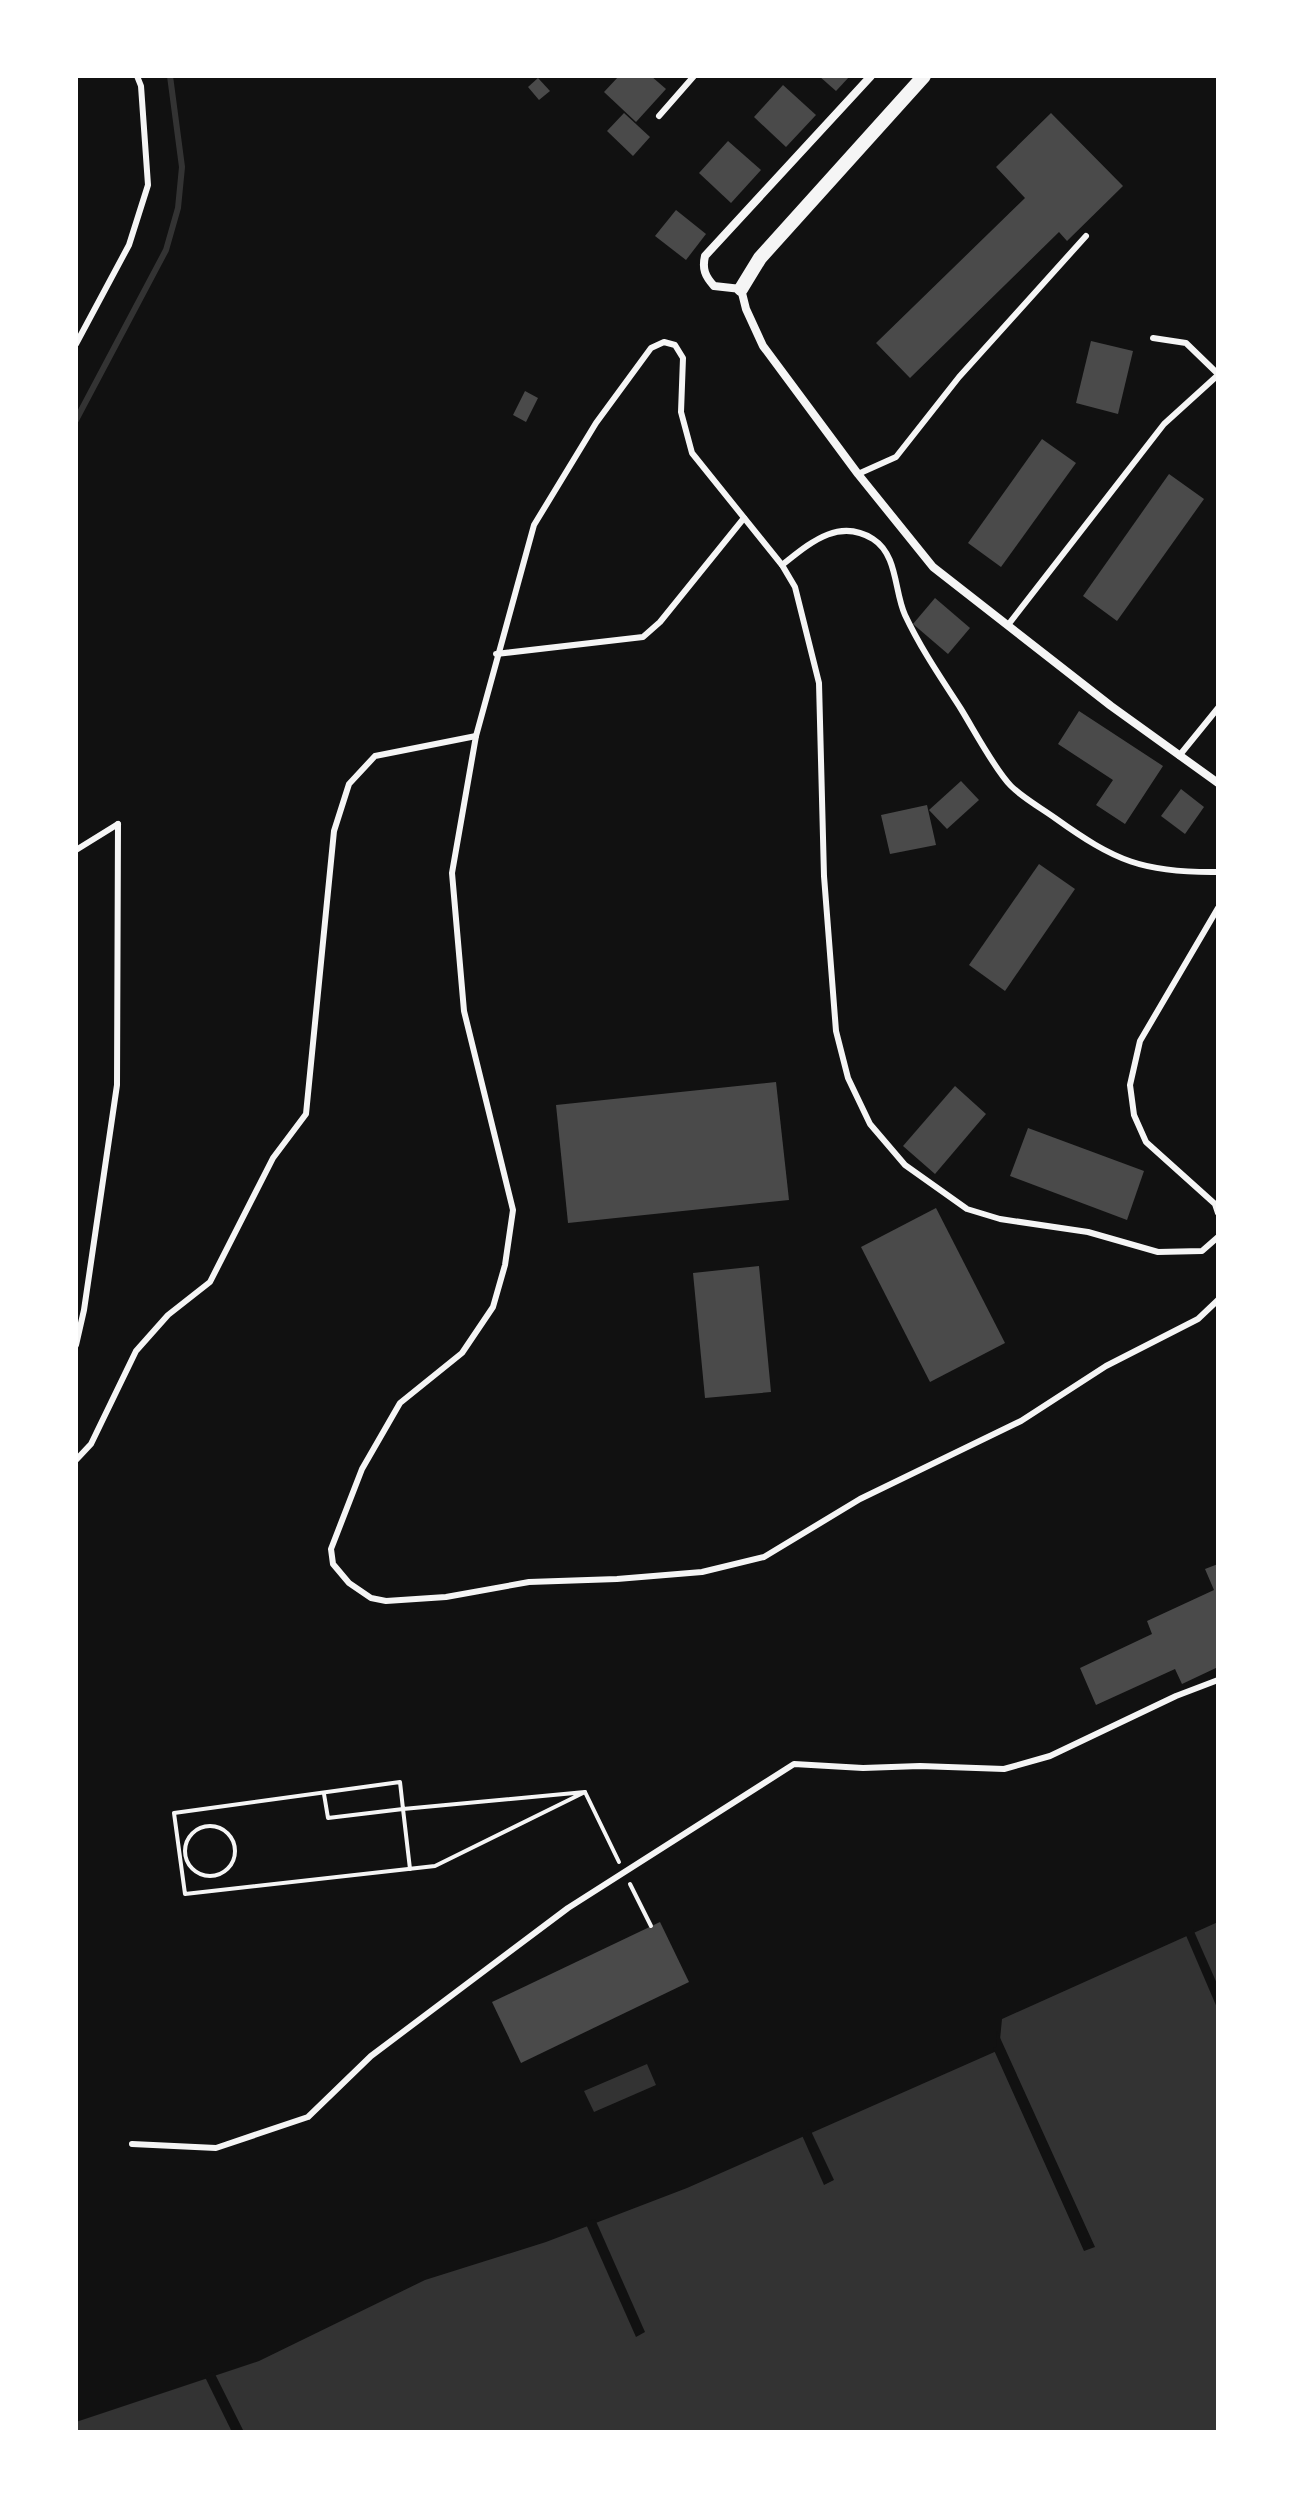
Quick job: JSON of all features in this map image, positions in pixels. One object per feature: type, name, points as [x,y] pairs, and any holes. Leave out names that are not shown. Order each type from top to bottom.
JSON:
[{"type":"street","points":[[741,289],[714,286],[706,277],[703,267],[705,256],[871,76]]},
{"type":"street","points":[[924,76],[760,258],[741,289],[746,309],[763,346],[858,474],[933,567],[1111,706],[1218,783]]},
{"type":"lane","points":[[76,344],[129,245],[148,185],[141,86],[137,76]]},
{"type":"lane","points":[[659,116],[694,76]]},
{"type":"lane","points":[[858,474],[896,457],[959,377],[1086,236]]},
{"type":"lane","points":[[1008,625],[1164,424],[1218,374],[1186,343],[1153,338]]},
{"type":"lane","points":[[1218,1237],[1202,1251],[1158,1252],[1088,1232],[1000,1219],[967,1209],[905,1165],[870,1124],[848,1078],[836,1031],[824,876],[819,683],[795,587],[782,565],[692,453],[681,412],[683,358],[675,345],[664,342],[651,348],[596,423],[534,525],[496,654],[476,736],[452,873],[464,1011],[513,1210],[505,1265],[493,1307],[462,1353],[400,1403],[362,1469],[331,1549],[333,1564],[349,1583],[371,1598],[386,1601],[431,1598],[529,1582],[702,1572],[764,1557],[860,1499],[1021,1421],[1106,1366],[1198,1319],[1218,1300]]},
{"type":"lane","points":[[496,654],[643,637],[660,622],[744,518]]},
{"type":"lane","points":[[782,565],[824,534],[853,530],[876,540],[892,563],[903,610],[918,642],[1010,786],[1096,847],[1119,859],[1166,871],[1218,872]]},
{"type":"lane","points":[[1179,756],[1218,708]]},
{"type":"lane","points":[[76,1460],[91,1444],[136,1351],[168,1315],[210,1282],[273,1158],[306,1114],[334,831],[349,784],[375,756],[476,736]]},
{"type":"lane","points":[[76,850],[118,824],[117,1085],[84,1310],[76,1345]]},
{"type":"lane","points":[[1218,908],[1140,1041],[1130,1085],[1134,1115],[1146,1142],[1199,1188],[1215,1204],[1218,1213]]},
{"type":"lane","points":[[132,2144],[216,2148],[308,2117],[371,2056],[568,1908],[794,1764],[1004,1769],[1050,1756],[1176,1696],[1218,1680]]},
{"type":"path","points":[[324,1794],[328,1818],[403,1809],[585,1792],[435,1866],[410,1869],[185,1894],[182,1853],[174,1813],[400,1782],[403,1809],[410,1869]]},
{"type":"path","points":[[208,1824],[227,1830],[236,1848],[230,1867],[212,1877],[193,1871],[182,1853],[190,1834],[208,1824]]},
{"type":"shaded area","points":[[1218,1922],[1218,2432],[76,2432],[76,2422],[259,2361],[425,2280],[546,2242],[687,2188],[999,2050],[1002,2019]]},
{"type":"shaded area","points":[[647,2064],[656,2085],[594,2112],[584,2091]]},
{"type":"pier","points":[[1193,1929],[1218,1986],[1218,2010],[1185,1933]]},
{"type":"pier","points":[[997,2031],[1095,2247],[1084,2251],[993,2048],[996,2047]]},
{"type":"pier","points":[[810,2129],[834,2180],[824,2185],[801,2133]]},
{"type":"pier","points":[[595,2219],[645,2332],[636,2337],[585,2222]]},
{"type":"pier","points":[[214,2372],[244,2432],[232,2432],[204,2375]]},
{"type":"building","points":[[619,76],[651,76],[666,89],[636,122],[604,92]]},
{"type":"building","points":[[819,76],[850,76],[836,91]]},
{"type":"building","points":[[538,78],[550,91],[539,100],[528,87]]},
{"type":"building","points":[[783,85],[816,115],[786,147],[754,117]]},
{"type":"building","points":[[624,113],[650,137],[633,156],[607,131]]},
{"type":"building","points":[[1051,113],[1123,186],[1067,241],[1059,232],[910,378],[876,343],[1025,198],[996,167]]},
{"type":"building","points":[[728,141],[761,170],[731,203],[699,173]]},
{"type":"building","points":[[676,210],[706,234],[686,260],[655,236]]},
{"type":"building","points":[[1091,341],[1133,351],[1118,414],[1076,403]]},
{"type":"building","points":[[525,391],[538,398],[526,422],[513,415]]},
{"type":"building","points":[[1042,439],[1076,463],[1001,567],[968,543]]},
{"type":"building","points":[[1169,474],[1204,499],[1117,621],[1083,596]]},
{"type":"building","points":[[935,598],[970,628],[948,654],[913,624]]},
{"type":"building","points":[[1079,711],[1163,766],[1125,824],[1096,805],[1113,780],[1058,744]]},
{"type":"building","points":[[961,781],[979,800],[947,829],[929,810]]},
{"type":"building","points":[[1181,789],[1204,807],[1185,834],[1161,816]]},
{"type":"building","points":[[927,805],[936,845],[890,854],[881,815]]},
{"type":"building","points":[[1039,864],[1075,889],[1005,991],[969,965]]},
{"type":"building","points":[[776,1082],[789,1200],[568,1223],[556,1105]]},
{"type":"building","points":[[955,1086],[986,1114],[935,1174],[903,1146]]},
{"type":"building","points":[[1028,1128],[1144,1171],[1127,1220],[1010,1176]]},
{"type":"building","points":[[936,1208],[1005,1343],[930,1382],[861,1247]]},
{"type":"building","points":[[759,1266],[771,1392],[705,1398],[693,1273]]},
{"type":"building","points":[[1218,1564],[1218,1667],[1182,1684],[1175,1669],[1096,1705],[1080,1668],[1152,1634],[1147,1621],[1214,1590],[1205,1569]]},
{"type":"building","points":[[660,1922],[689,1982],[521,2063],[492,2002]]},
{"type":"waterway","points":[[76,420],[166,250],[178,208],[182,167],[170,76]]}]
